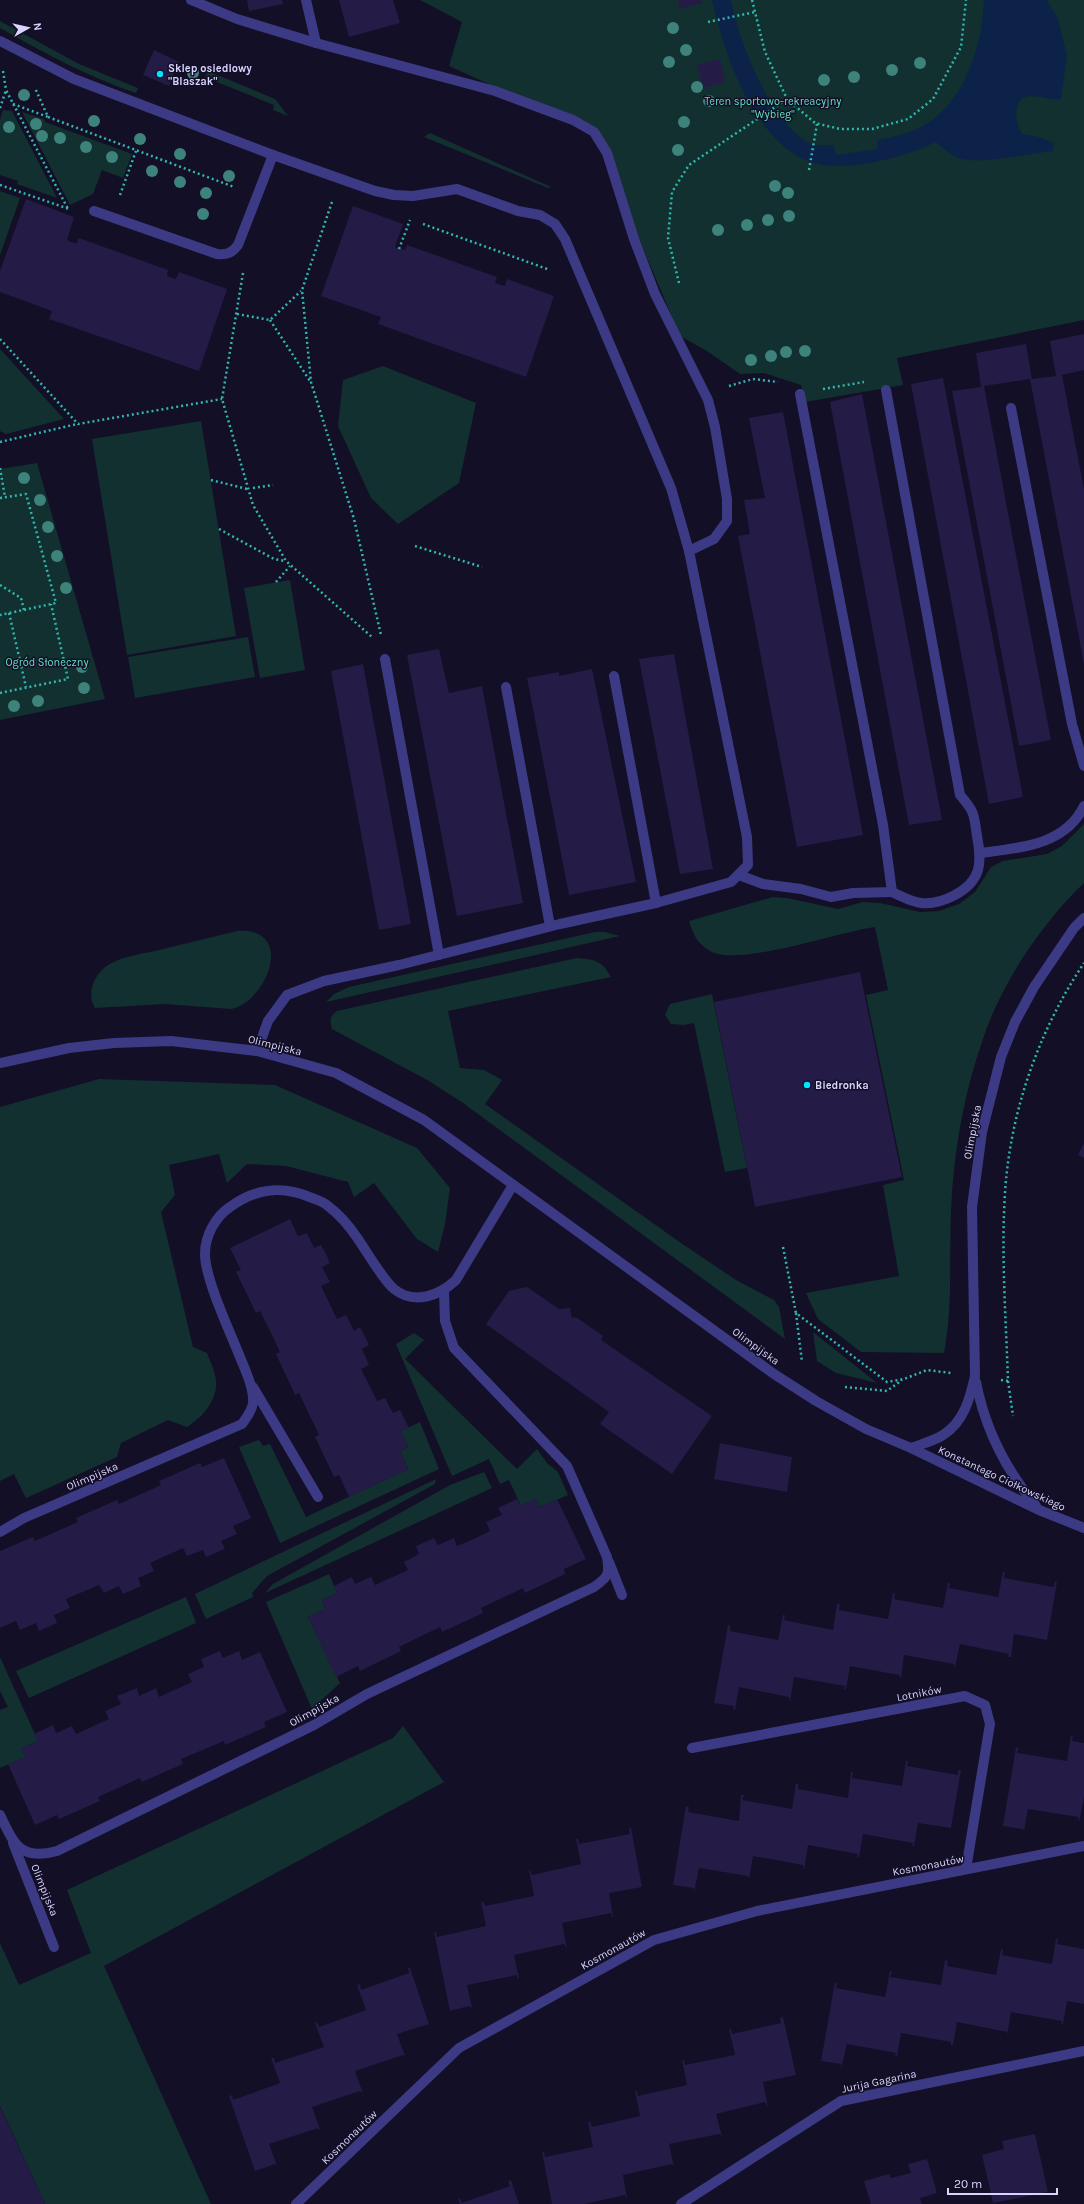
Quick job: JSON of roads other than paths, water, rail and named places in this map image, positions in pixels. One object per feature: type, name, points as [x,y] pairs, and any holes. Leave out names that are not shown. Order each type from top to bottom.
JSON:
[{"type":"street","points":[[193,0],[236,19],[495,91],[573,120],[594,132],[607,153],[634,239],[655,294],[708,400],[728,499],[727,520],[714,539],[690,551]]},
{"type":"street","points":[[306,0],[316,42]]},
{"type":"street","points":[[0,41],[74,79],[274,155],[375,191],[394,195],[430,194],[444,190],[457,189],[518,210],[540,215],[555,224],[565,239],[671,488],[690,551],[747,836],[748,865],[731,882],[656,903],[550,926],[439,955],[324,981],[287,995],[268,1021],[257,1050]]},
{"type":"street","points":[[94,211],[217,254],[226,255],[233,252],[238,245],[274,155]]},
{"type":"street","points":[[739,875],[763,884],[801,889],[831,897],[853,893],[892,892],[907,899],[921,903],[938,901],[955,895],[972,881],[978,870],[980,852],[973,810],[960,795],[886,390]]},
{"type":"street","points":[[800,394],[883,825],[892,892]]},
{"type":"street","points":[[1011,408],[1072,724],[1084,766]]},
{"type":"street","points":[[385,659],[439,955]]},
{"type":"street","points":[[614,676],[656,903]]},
{"type":"street","points":[[506,687],[550,926]]},
{"type":"street","points":[[980,852],[1030,847],[1050,839],[1067,827],[1084,806]]},
{"type":"street","name":"Olimpijska","points":[[1039,1510],[1020,1487],[994,1443],[981,1408],[975,1376],[972,1207],[982,1132],[1001,1057],[1015,1022],[1034,988],[1074,928],[1084,918]]},
{"type":"street","name":"Olimpijska","points":[[0,1063],[69,1048],[114,1043],[170,1041],[257,1050],[336,1073],[424,1120],[774,1374],[816,1401],[866,1429],[911,1448],[944,1435],[969,1403],[975,1376]]},
{"type":"street","name":"Olimpijska","points":[[318,1497],[250,1382],[212,1285],[205,1254],[209,1230],[228,1208],[245,1197],[269,1190],[295,1191],[327,1205],[341,1217],[358,1238],[393,1288],[408,1296],[424,1298],[444,1291],[456,1280],[513,1185]]},
{"type":"street","name":"Olimpijska","points":[[444,1291],[445,1321],[454,1348],[567,1466],[622,1595]]},
{"type":"street","name":"Olimpijska","points":[[0,1532],[24,1518],[242,1424],[253,1403],[250,1382]]},
{"type":"street","name":"Konstantego Ciołkowskiego","points":[[911,1448],[1039,1510],[1084,1528]]},
{"type":"street","name":"Olimpijska","points":[[13,1843],[26,1852],[42,1855],[56,1852],[314,1725],[367,1694],[594,1587],[606,1578],[609,1570],[607,1557]]},
{"type":"street","name":"Lotników","points":[[692,1748],[965,1696],[985,1705],[990,1724],[966,1870]]},
{"type":"street","name":"Olimpijska","points":[[0,1815],[13,1843],[54,1947]]},
{"type":"street","name":"Kosmonautów","points":[[296,2204],[459,2048],[654,1940],[758,1911],[1084,1846]]},
{"type":"street","name":"Jurija Gagarina","points":[[681,2204],[841,2101],[1084,2051]]},
{"type":"water","points":[[712,0],[731,0],[741,36],[757,76],[767,96],[791,129],[807,142],[819,145],[834,145],[836,155],[878,149],[877,140],[907,133],[926,124],[942,112],[955,96],[965,79],[973,60],[979,40],[984,0],[1047,0],[1058,19],[1067,56],[1061,99],[1030,96],[1024,98],[1017,106],[1016,118],[1022,134],[1039,137],[1054,143],[1053,151],[1006,158],[971,160],[961,159],[954,156],[936,142],[906,154],[850,166],[832,166],[815,163],[801,158],[783,146],[767,129],[754,110],[732,66],[717,21]]},
{"type":"place","name":"Sklep osiedlowy \"Blaszak\"","points":[[160,74]]},
{"type":"place","name":"Biedronka","points":[[807,1085]]},
{"type":"park label","name":"Teren sportowo-rekreacyjny \"Wybieg\"","points":[[773,107]]},
{"type":"park label","name":"Ogród Słoneczny","points":[[47,662]]}]
